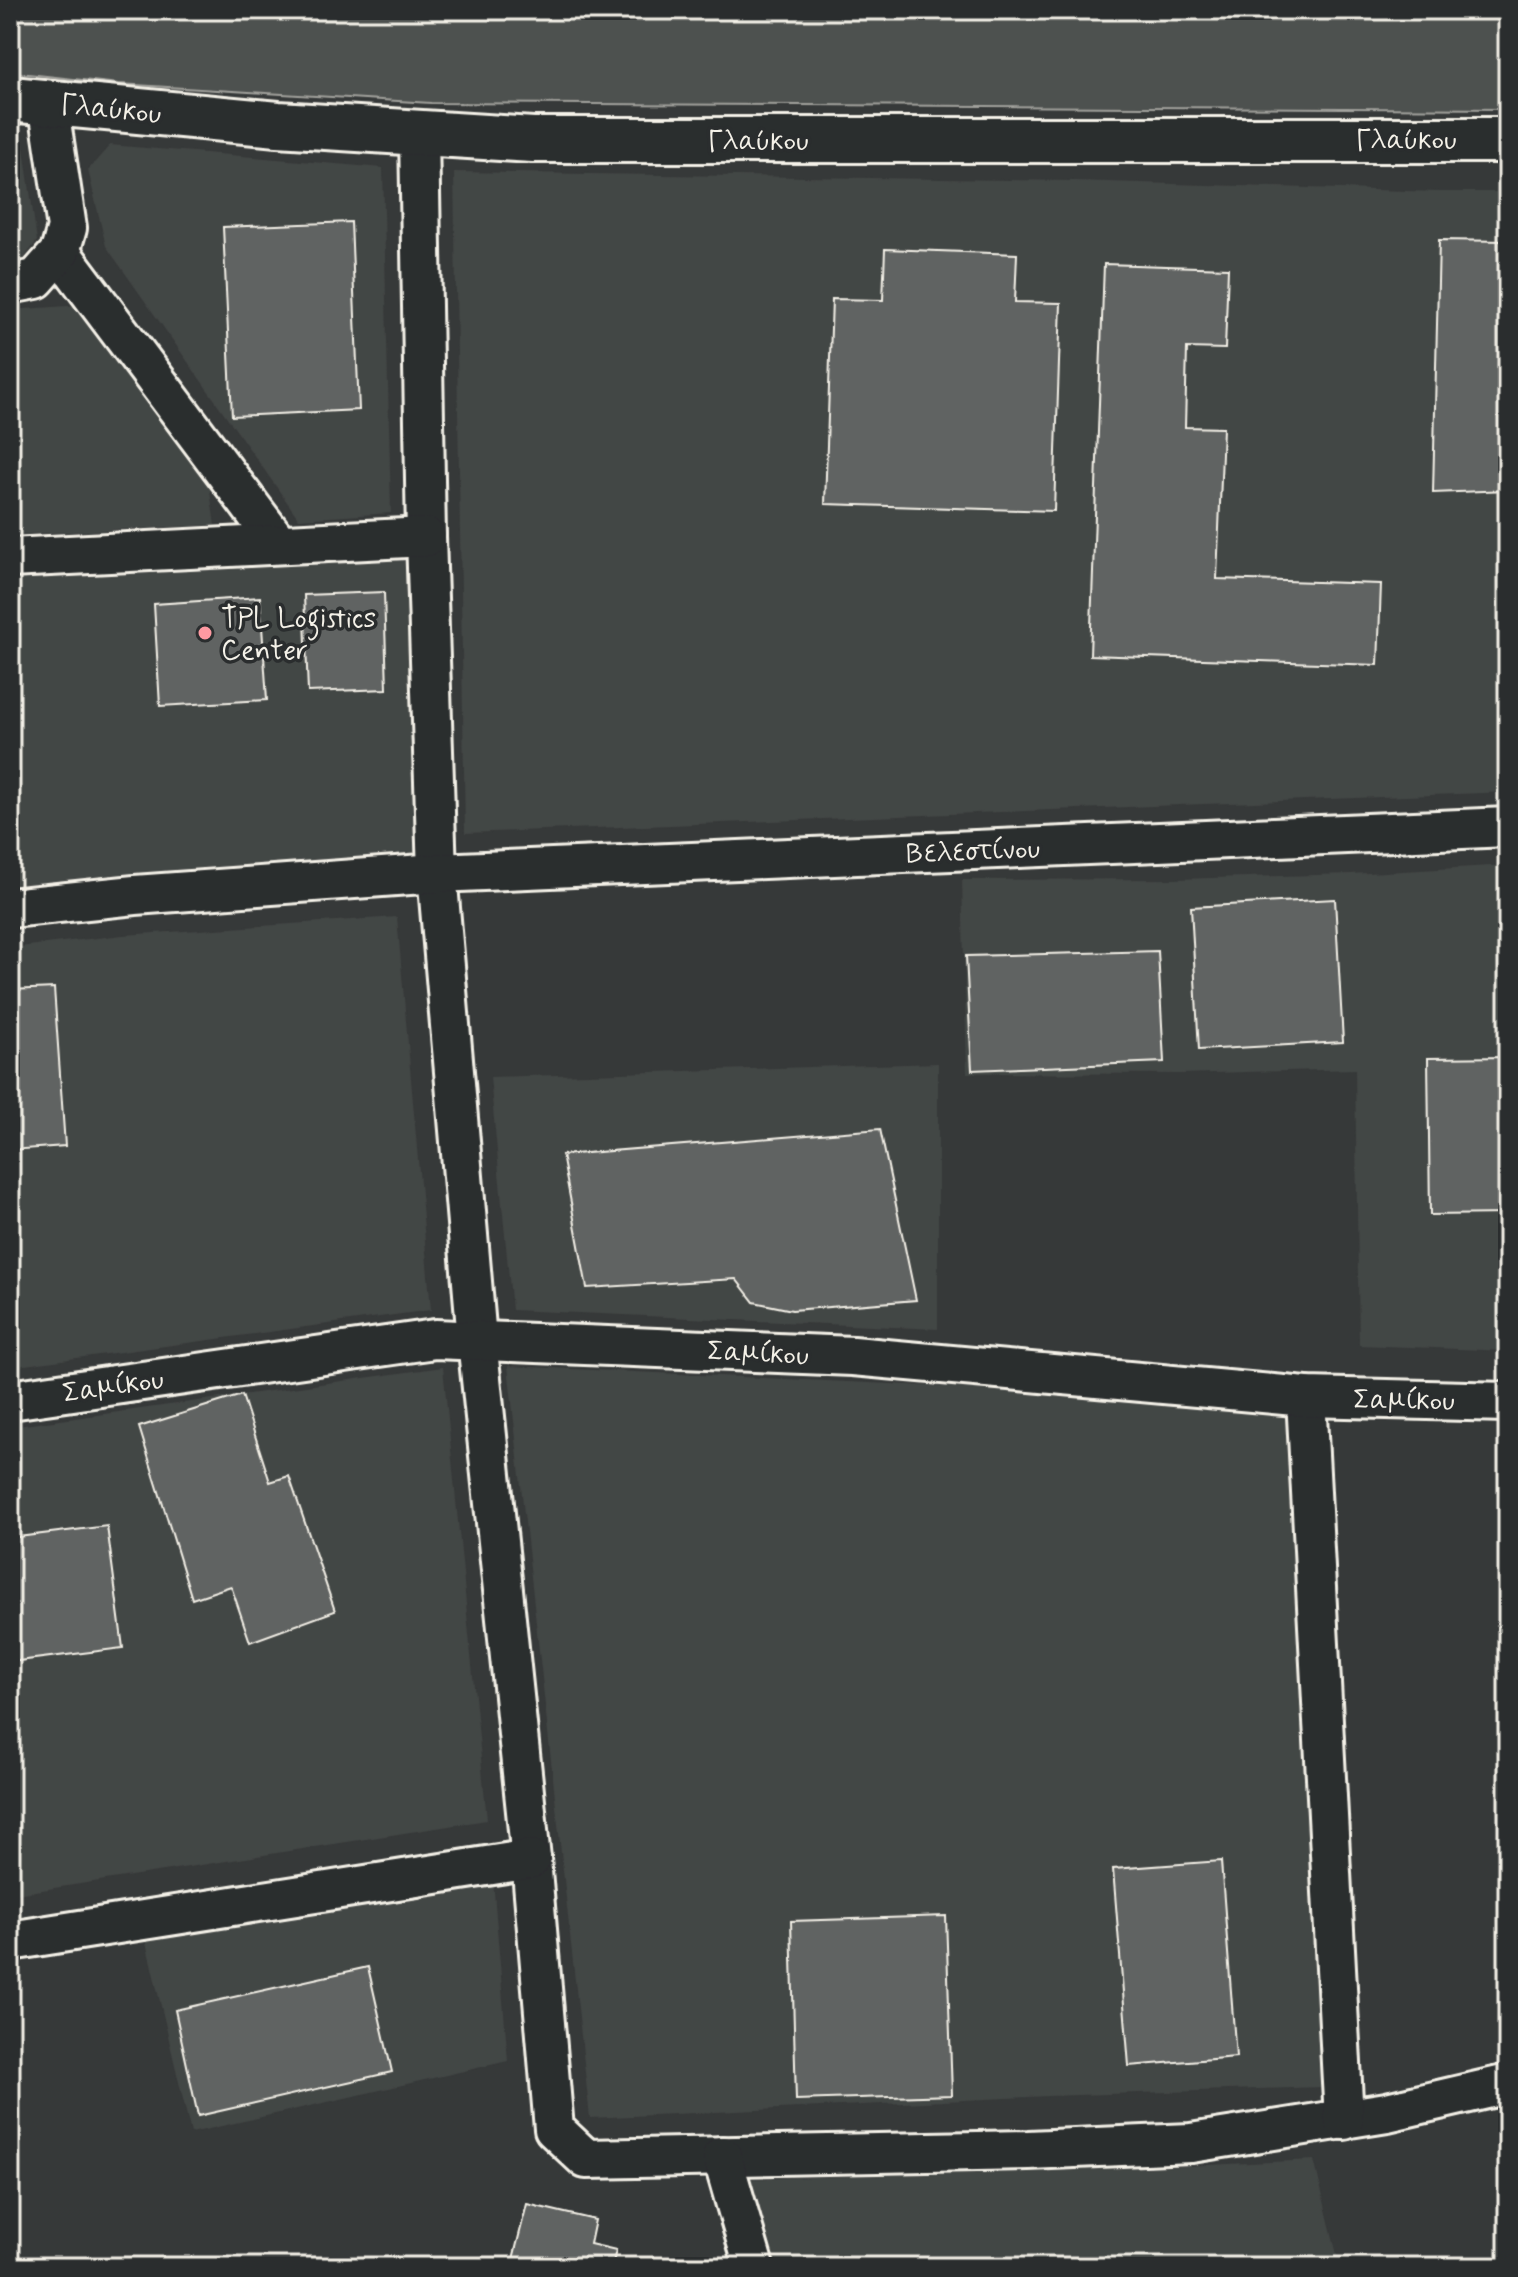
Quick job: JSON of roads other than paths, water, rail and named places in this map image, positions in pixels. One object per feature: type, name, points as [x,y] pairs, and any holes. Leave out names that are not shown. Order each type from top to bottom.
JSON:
[{"type":"main road","name":"Γλαύκου","points":[[29,101],[278,124],[595,141],[1508,140]]},
{"type":"street","points":[[10,284],[36,279],[60,252],[67,228],[29,101]]},
{"type":"street","points":[[419,133],[426,537],[437,873],[477,1340],[531,1859],[554,2129],[586,2159],[1028,2150],[1191,2143],[1387,2112],[1508,2084]]},
{"type":"street","points":[[60,252],[279,544]]},
{"type":"street","points":[[10,558],[426,537]]},
{"type":"street","name":"Βελεστίνου","points":[[10,908],[135,895],[437,873],[1508,827]]},
{"type":"street","name":"Σαμίκου","points":[[10,1400],[435,1339],[853,1356],[1306,1397],[1508,1402]]},
{"type":"street","points":[[1306,1397],[1344,2120]]},
{"type":"street","points":[[10,1941],[531,1859]]},
{"type":"street","points":[[722,2156],[754,2267]]},
{"type":"place","name":"TPL Logistics Center","points":[[205,633]]}]
